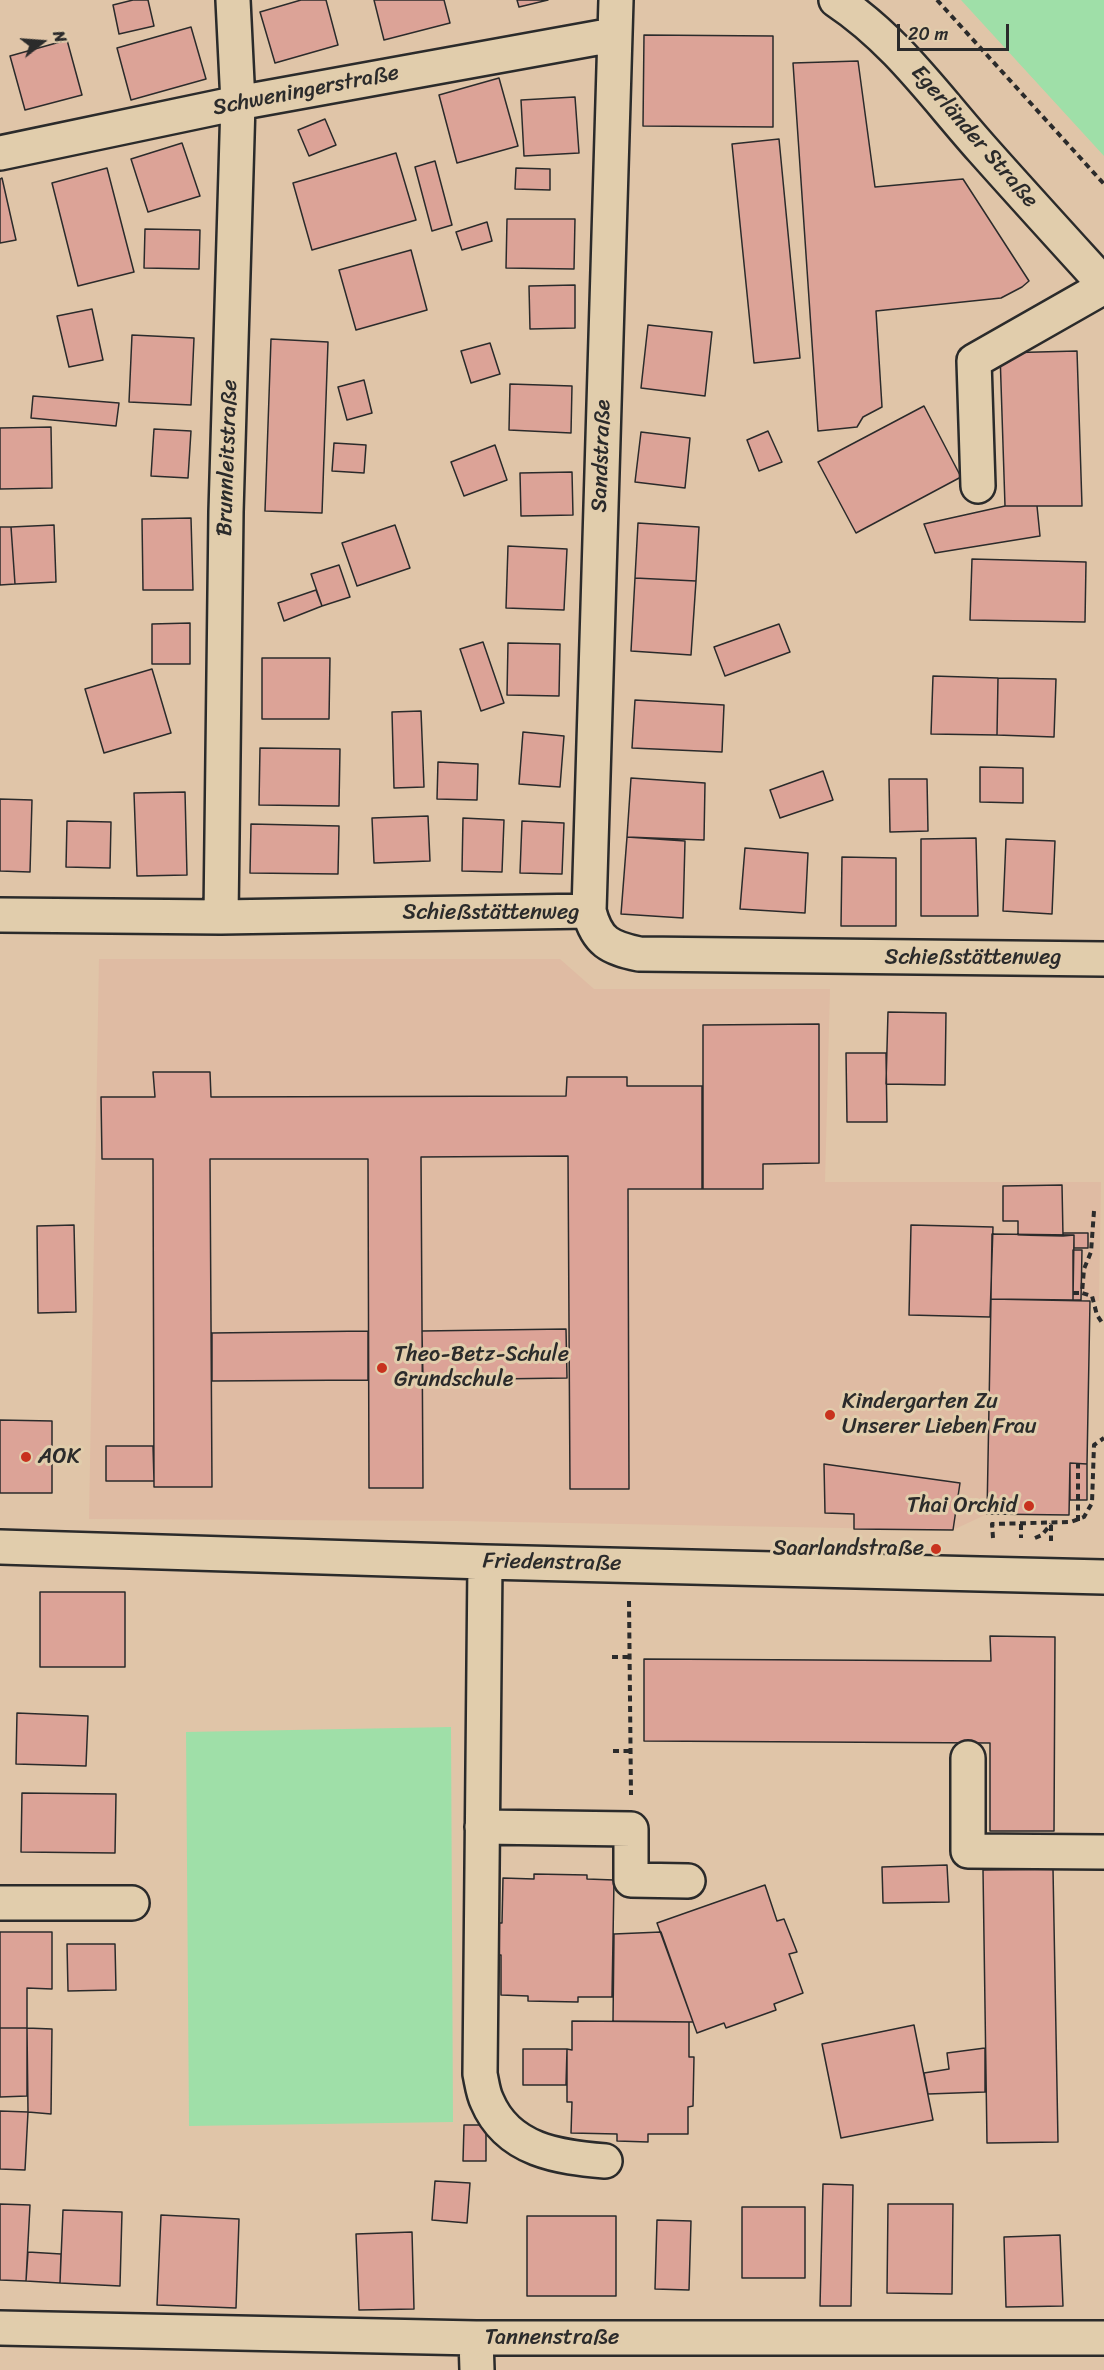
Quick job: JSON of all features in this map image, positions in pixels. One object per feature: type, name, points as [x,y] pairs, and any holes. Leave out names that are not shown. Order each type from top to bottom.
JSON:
[{"type":"street","name":"Brunnleitstraße","points":[[221,917],[226,512],[238,103],[233,0]]},
{"type":"street","name":"Sandstraße","points":[[589,911],[616,0]]},
{"type":"street","name":"Egerländer Straße","points":[[836,0],[860,16],[891,43],[1104,285]]},
{"type":"street","name":"Schweningerstraße","points":[[0,153],[238,103],[614,35]]},
{"type":"street","points":[[978,486],[974,361],[1104,285]]},
{"type":"street","name":"Schießstättenweg","points":[[0,915],[221,917],[589,911],[596,930],[608,945],[639,954],[1104,959]]},
{"type":"street","name":"Friedenstraße","points":[[0,1547],[485,1562],[1104,1576]]},
{"type":"street","points":[[485,1562],[480,2065],[487,2102],[506,2129],[521,2141],[546,2153],[605,2162]]},
{"type":"street","points":[[969,1758],[968,1851],[1104,1852]]},
{"type":"street","points":[[482,1827],[631,1829],[631,1880],[688,1881]]},
{"type":"street","points":[[0,1903],[132,1903]]},
{"type":"street","name":"Tannenstraße","points":[[0,2328],[477,2338],[1104,2338]]},
{"type":"street","points":[[477,2338],[477,2370]]},
{"type":"path","points":[[937,0],[1104,184]]},
{"type":"path","points":[[1082,1293],[1084,1269],[1091,1252],[1094,1211]]},
{"type":"path","points":[[1073,1293],[1092,1296],[1097,1315],[1103,1324]]},
{"type":"path","points":[[993,1538],[992,1524],[1051,1524],[1078,1521],[1084,1517],[1092,1505],[1094,1445],[1104,1438]]},
{"type":"path","points":[[1078,1464],[1078,1521]]},
{"type":"path","points":[[1021,1524],[1021,1538]]},
{"type":"path","points":[[1051,1524],[1051,1533]]},
{"type":"path","points":[[629,1565],[631,1829]]},
{"type":"path","points":[[612,1657],[630,1657]]},
{"type":"path","points":[[613,1751],[631,1751]]},
{"type":"shaded area","name":"Theo-Betz-Schule Grundschule","points":[[99,959],[560,959],[594,989],[830,989],[825,1182],[1101,1182],[1099,1301],[991,1299],[987,1514],[953,1530],[457,1521],[89,1519]]},
{"type":"green space","points":[[961,0],[1104,0],[1104,156]]},
{"type":"green space","points":[[451,1727],[453,2122],[189,2126],[186,1732]]},
{"type":"building","points":[[133,0],[148,0],[154,26],[119,34],[113,5]]},
{"type":"building","points":[[301,0],[326,0],[338,45],[275,63],[260,12]]},
{"type":"building","points":[[374,0],[444,0],[450,23],[384,40]]},
{"type":"building","points":[[517,0],[548,0],[519,7]]},
{"type":"building","points":[[191,27],[206,79],[131,100],[117,48]]},
{"type":"building","points":[[644,35],[773,36],[773,127],[643,126]]},
{"type":"building","points":[[67,40],[82,95],[25,110],[10,56]]},
{"type":"building","points":[[858,61],[875,187],[963,179],[1029,281],[1001,298],[876,311],[882,407],[863,417],[857,427],[818,431],[793,63]]},
{"type":"building","points":[[499,78],[518,146],[457,163],[439,95]]},
{"type":"building","points":[[575,97],[579,153],[524,156],[521,100]]},
{"type":"building","points":[[325,119],[336,145],[309,156],[298,130]]},
{"type":"building","points":[[779,139],[800,358],[754,363],[732,144]]},
{"type":"building","points":[[182,143],[200,196],[148,212],[131,159]]},
{"type":"building","points":[[396,153],[416,220],[312,250],[293,183]]},
{"type":"building","points":[[435,161],[452,225],[432,231],[415,167]]},
{"type":"building","points":[[107,168],[134,272],[78,286],[52,183]]},
{"type":"building","points":[[516,168],[550,169],[550,190],[515,189]]},
{"type":"building","points":[[2,178],[16,240],[0,243],[0,179]]},
{"type":"building","points":[[507,219],[575,219],[574,269],[506,268]]},
{"type":"building","points":[[487,222],[492,241],[462,250],[456,232]]},
{"type":"building","points":[[145,229],[200,230],[199,269],[144,268]]},
{"type":"building","points":[[411,250],[427,310],[356,330],[339,270]]},
{"type":"building","points":[[575,285],[575,328],[530,329],[529,286]]},
{"type":"building","points":[[92,309],[103,360],[69,367],[57,316]]},
{"type":"building","points":[[648,325],[712,332],[705,396],[641,388]]},
{"type":"building","points":[[132,335],[194,338],[191,405],[129,402]]},
{"type":"building","points":[[271,339],[328,342],[322,513],[265,511]]},
{"type":"building","points":[[490,343],[500,374],[471,383],[461,351]]},
{"type":"building","points":[[1077,351],[1082,506],[1005,506],[1000,353]]},
{"type":"building","points":[[364,380],[372,413],[347,420],[338,387]]},
{"type":"building","points":[[510,384],[572,386],[571,433],[509,430]]},
{"type":"building","points":[[33,396],[119,403],[116,426],[31,418]]},
{"type":"building","points":[[924,406],[961,477],[856,533],[818,462]]},
{"type":"building","points":[[51,427],[52,488],[0,489],[0,428]]},
{"type":"building","points":[[154,429],[191,431],[188,478],[151,476]]},
{"type":"building","points":[[768,431],[782,462],[759,471],[747,440]]},
{"type":"building","points":[[641,432],[690,438],[685,488],[635,482]]},
{"type":"building","points":[[334,443],[366,445],[364,473],[332,471]]},
{"type":"building","points":[[495,445],[507,480],[464,496],[451,462]]},
{"type":"building","points":[[572,472],[573,515],[521,516],[520,473]]},
{"type":"building","points":[[1005,506],[1037,506],[1040,536],[935,553],[924,524]]},
{"type":"building","points":[[191,518],[193,590],[143,590],[142,519]]},
{"type":"building","points":[[638,523],[699,527],[696,581],[635,578]]},
{"type":"building","points":[[54,525],[56,582],[15,584],[11,527]]},
{"type":"building","points":[[395,525],[410,568],[357,586],[342,543]]},
{"type":"building","points":[[0,527],[11,527],[15,584],[0,585]]},
{"type":"building","points":[[508,546],[567,549],[564,610],[506,608]]},
{"type":"building","points":[[972,559],[1086,562],[1085,622],[970,620]]},
{"type":"building","points":[[339,565],[350,597],[322,606],[311,574]]},
{"type":"building","points":[[635,578],[696,581],[691,655],[631,651]]},
{"type":"building","points":[[316,590],[322,606],[284,621],[278,603]]},
{"type":"building","points":[[190,623],[190,664],[152,664],[152,624]]},
{"type":"building","points":[[779,624],[790,652],[725,676],[714,647]]},
{"type":"building","points":[[483,642],[504,703],[481,711],[460,649]]},
{"type":"building","points":[[508,643],[560,644],[559,696],[507,695]]},
{"type":"building","points":[[262,658],[330,658],[329,719],[262,719]]},
{"type":"building","points":[[152,669],[171,733],[104,753],[85,689]]},
{"type":"building","points":[[933,676],[998,678],[997,735],[931,734]]},
{"type":"building","points":[[998,678],[1056,679],[1054,737],[997,735]]},
{"type":"building","points":[[635,700],[724,705],[722,752],[632,748]]},
{"type":"building","points":[[421,711],[424,787],[394,788],[392,712]]},
{"type":"building","points":[[523,732],[564,736],[560,787],[519,784]]},
{"type":"building","points":[[260,748],[340,749],[339,806],[259,805]]},
{"type":"building","points":[[438,762],[478,764],[477,800],[437,799]]},
{"type":"building","points":[[980,767],[1023,768],[1023,803],[980,802]]},
{"type":"building","points":[[823,771],[833,800],[780,818],[770,790]]},
{"type":"building","points":[[631,778],[705,783],[704,840],[627,837]]},
{"type":"building","points":[[889,779],[927,779],[928,831],[890,832]]},
{"type":"building","points":[[185,792],[187,875],[137,876],[134,793]]},
{"type":"building","points":[[0,799],[32,800],[30,872],[0,871]]},
{"type":"building","points":[[428,816],[430,861],[374,863],[372,818]]},
{"type":"building","points":[[463,818],[504,820],[502,872],[462,871]]},
{"type":"building","points":[[67,821],[111,822],[110,868],[66,867]]},
{"type":"building","points":[[522,821],[564,823],[562,874],[520,873]]},
{"type":"building","points":[[251,824],[339,826],[338,874],[250,873]]},
{"type":"building","points":[[627,837],[685,841],[683,918],[621,914]]},
{"type":"building","points":[[976,838],[978,916],[921,916],[921,839]]},
{"type":"building","points":[[1006,839],[1055,841],[1052,914],[1003,911]]},
{"type":"building","points":[[745,848],[808,853],[805,913],[740,909]]},
{"type":"building","points":[[842,857],[896,858],[896,926],[841,926]]},
{"type":"building","points":[[888,1012],[946,1013],[945,1085],[886,1084]]},
{"type":"building","points":[[819,1024],[819,1163],[763,1164],[763,1189],[703,1189],[703,1025]]},
{"type":"building","points":[[846,1053],[886,1053],[887,1122],[847,1122]]},
{"type":"building","points":[[153,1072],[210,1072],[211,1097],[566,1096],[567,1077],[627,1077],[627,1086],[702,1086],[702,1189],[628,1189],[629,1489],[570,1489],[568,1156],[421,1157],[423,1488],[369,1488],[368,1159],[210,1159],[212,1487],[154,1487],[153,1159],[102,1159],[101,1097],[155,1097]]},
{"type":"building","points":[[1062,1185],[1063,1236],[1018,1235],[1018,1221],[1003,1221],[1003,1186]]},
{"type":"building","points":[[74,1225],[76,1312],[38,1313],[37,1226]]},
{"type":"building","points":[[911,1225],[993,1227],[990,1317],[909,1315]]},
{"type":"building","points":[[1063,1233],[1088,1233],[1088,1248],[1074,1248],[1074,1235],[1063,1236]]},
{"type":"building","points":[[992,1234],[1074,1235],[1073,1300],[991,1299]]},
{"type":"building","points":[[1073,1250],[1082,1250],[1081,1300],[1073,1300]]},
{"type":"building","points":[[991,1299],[1090,1301],[1087,1464],[1070,1463],[1069,1515],[987,1514]]},
{"type":"building","points":[[566,1329],[567,1378],[423,1380],[422,1331]]},
{"type":"building","points":[[368,1331],[368,1380],[212,1381],[212,1333]]},
{"type":"building","name":"AOK","points":[[0,1420],[52,1421],[52,1493],[0,1493]]},
{"type":"building","points":[[106,1446],[153,1446],[154,1481],[106,1481]]},
{"type":"building","points":[[1070,1463],[1087,1464],[1087,1500],[1070,1500]]},
{"type":"building","points":[[824,1464],[960,1483],[953,1530],[854,1529],[854,1514],[825,1513]]},
{"type":"building","points":[[40,1592],[125,1592],[125,1667],[40,1667]]},
{"type":"building","points":[[990,1636],[1055,1637],[1054,1831],[990,1831],[990,1743],[644,1741],[644,1659],[991,1661]]},
{"type":"building","points":[[17,1713],[88,1716],[86,1766],[16,1764]]},
{"type":"building","points":[[22,1793],[116,1794],[115,1853],[21,1852]]},
{"type":"building","points":[[947,1865],[949,1902],[883,1903],[882,1867]]},
{"type":"building","points":[[1053,1869],[1058,2142],[987,2143],[983,1870]]},
{"type":"building","points":[[534,1874],[587,1875],[587,1879],[614,1880],[612,1997],[578,1997],[578,2002],[528,2001],[528,1996],[501,1995],[501,1955],[493,1955],[494,1923],[502,1923],[503,1878],[534,1879]]},
{"type":"building","points":[[765,1885],[777,1921],[784,1919],[797,1952],[789,1954],[803,1993],[774,2004],[776,2010],[726,2028],[724,2023],[697,2033],[657,1923]]},
{"type":"building","points":[[0,1932],[52,1932],[52,1989],[27,1988],[27,2028],[0,2028]]},
{"type":"building","points":[[661,1932],[693,2022],[613,2021],[614,1934]]},
{"type":"building","points":[[67,1944],[115,1944],[116,1990],[68,1991]]},
{"type":"building","points":[[572,2021],[689,2022],[689,2057],[694,2057],[693,2106],[688,2107],[688,2134],[648,2134],[648,2142],[617,2141],[617,2134],[571,2133],[572,2102],[567,2102],[567,2049],[572,2050]]},
{"type":"building","points":[[914,2025],[933,2120],[841,2138],[822,2044]]},
{"type":"building","points":[[0,2028],[27,2028],[27,2096],[0,2097]]},
{"type":"building","points":[[27,2028],[52,2029],[51,2114],[28,2112]]},
{"type":"building","points":[[985,2048],[985,2092],[928,2094],[924,2073],[949,2069],[947,2053]]},
{"type":"building","points":[[523,2049],[567,2049],[566,2085],[523,2085]]},
{"type":"building","points":[[0,2111],[28,2112],[25,2170],[0,2169]]},
{"type":"building","points":[[464,2125],[486,2125],[486,2161],[463,2161]]},
{"type":"building","points":[[435,2181],[470,2183],[467,2223],[432,2220]]},
{"type":"building","points":[[823,2184],[853,2185],[851,2306],[820,2306]]},
{"type":"building","points":[[0,2204],[30,2205],[26,2281],[0,2280]]},
{"type":"building","points":[[888,2204],[953,2204],[952,2294],[887,2293]]},
{"type":"building","points":[[742,2207],[805,2207],[805,2278],[742,2278]]},
{"type":"building","points":[[63,2210],[122,2212],[120,2286],[60,2283]]},
{"type":"building","points":[[161,2215],[239,2219],[236,2308],[157,2305]]},
{"type":"building","points":[[527,2216],[616,2216],[616,2296],[527,2296]]},
{"type":"building","points":[[657,2220],[691,2221],[689,2290],[655,2289]]},
{"type":"building","points":[[412,2232],[414,2309],[359,2310],[356,2234]]},
{"type":"building","points":[[1060,2235],[1063,2306],[1006,2307],[1004,2237]]},
{"type":"building","points":[[28,2252],[61,2254],[60,2283],[26,2281]]},
{"type":"place","name":"Theo-Betz-Schule Grundschule","points":[[382,1368]]},
{"type":"place","name":"Kindergarten Zu Unserer Lieben Frau","points":[[830,1415]]},
{"type":"place","name":"AOK","points":[[26,1457]]},
{"type":"place","name":"Thai Orchid","points":[[1029,1506]]},
{"type":"place","name":"Saarlandstraße","points":[[936,1549]]}]
